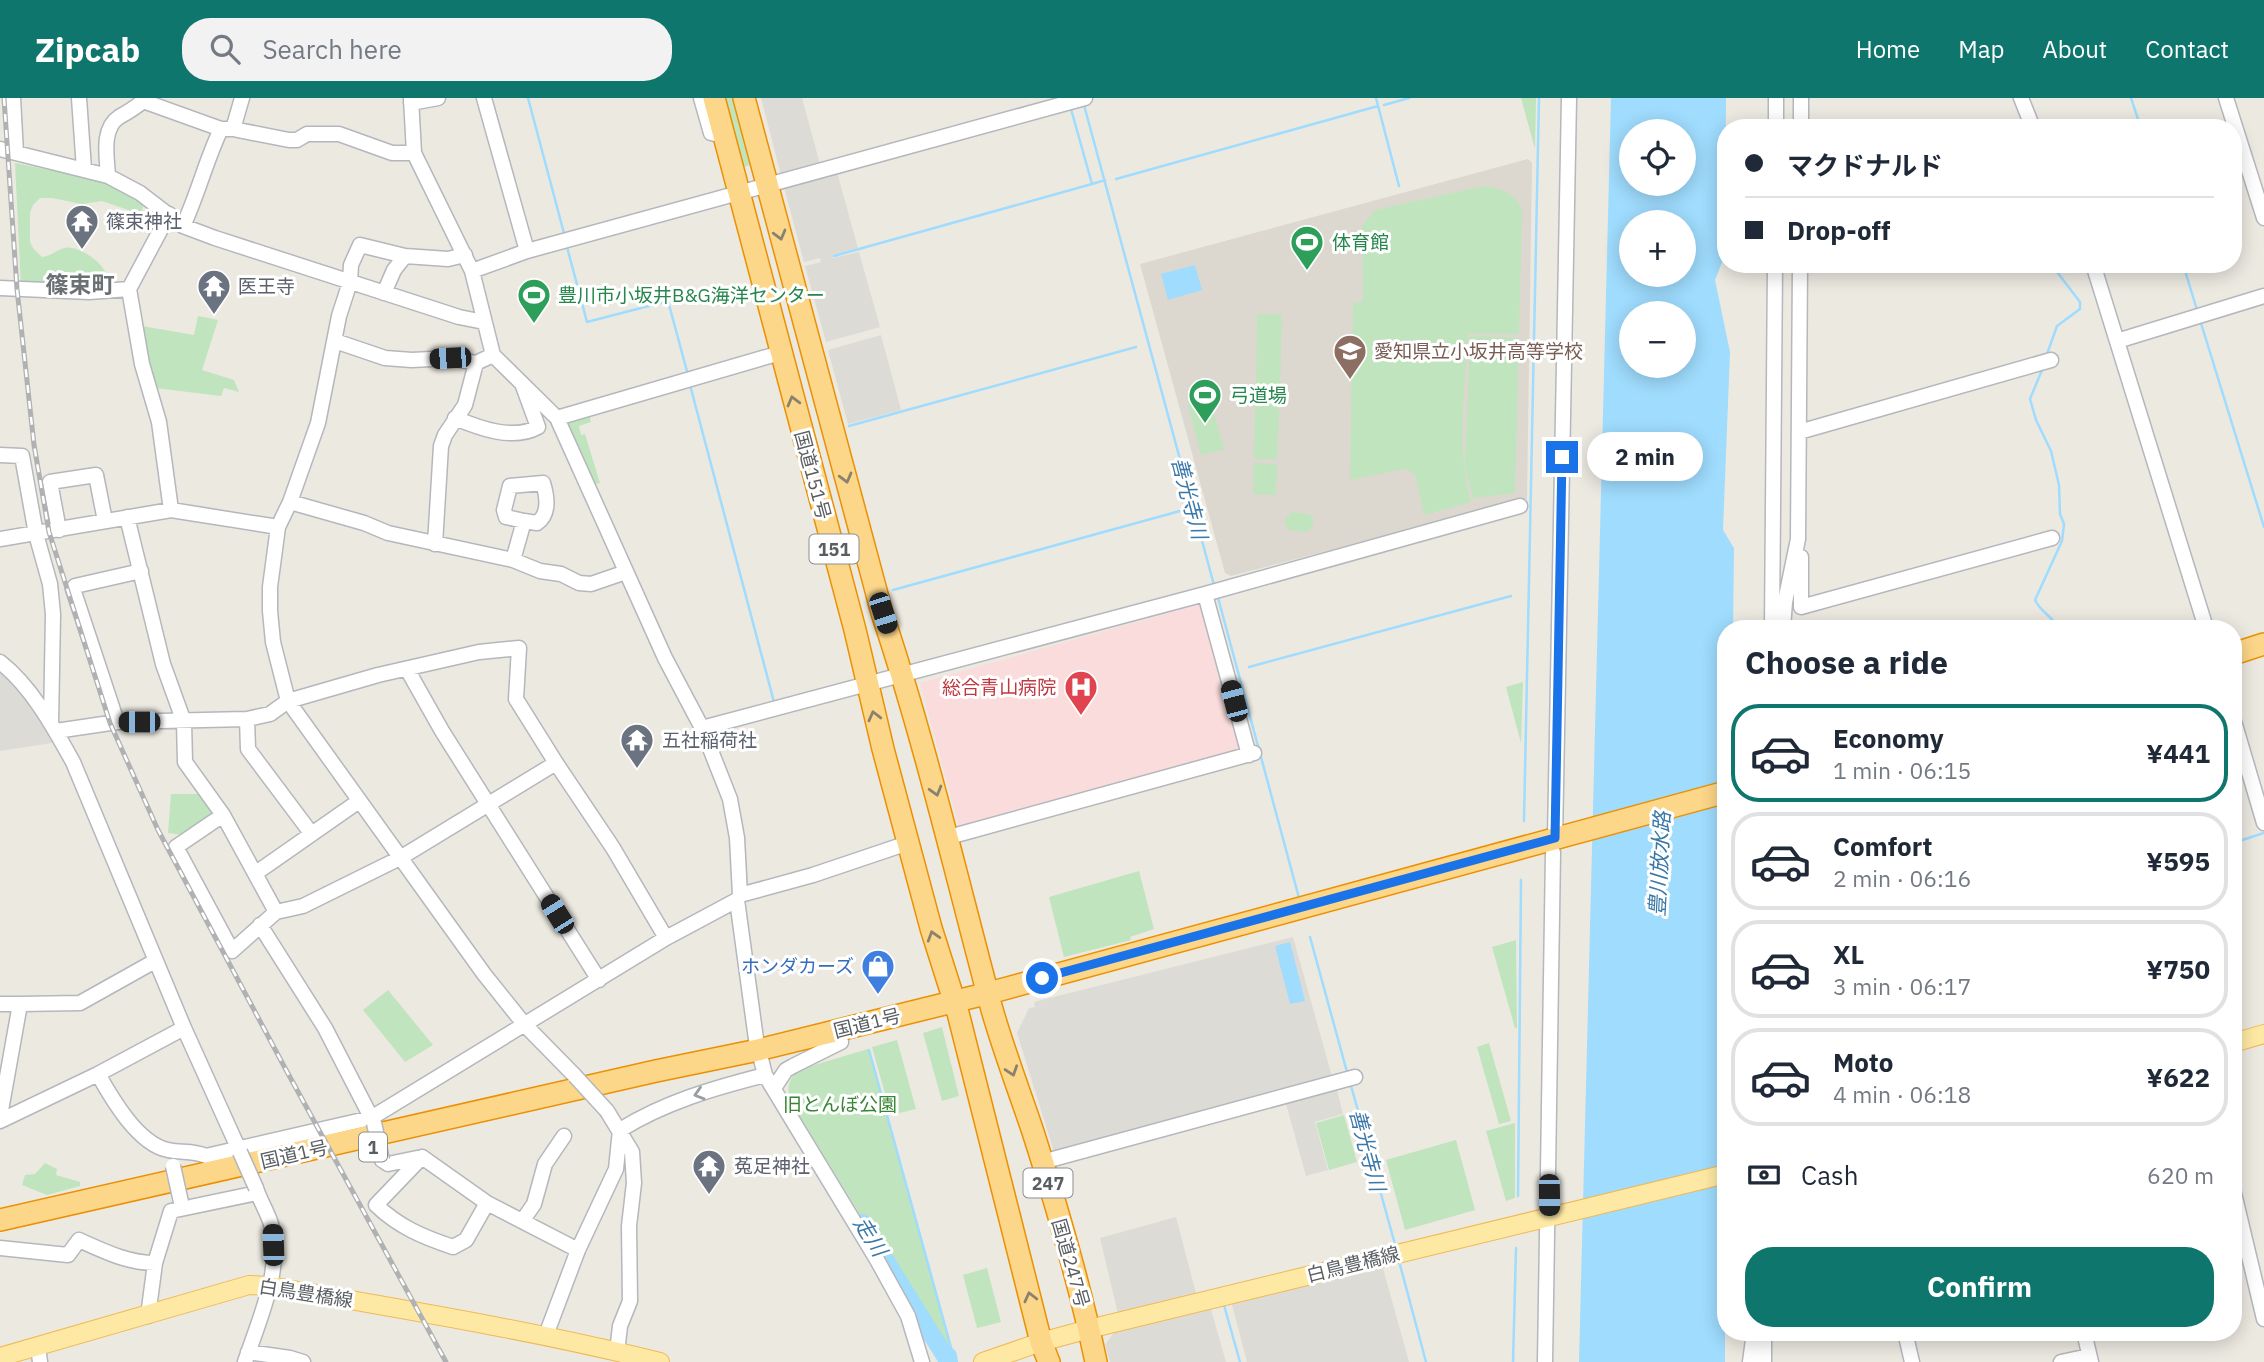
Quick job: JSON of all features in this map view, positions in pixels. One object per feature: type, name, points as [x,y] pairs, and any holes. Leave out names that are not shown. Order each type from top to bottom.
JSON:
[{"type":"highway","name":"国道151号","points":[[714,98],[855,630],[908,843],[956,1007]]},
{"type":"highway","name":"国道151号","points":[[749,102],[767,185],[879,600],[949,837],[990,1000]]},
{"type":"highway","points":[[2242,651],[2264,644]]},
{"type":"highway","points":[[2242,660],[2264,654]]},
{"type":"highway","name":"国道1号","points":[[0,1220],[656,1071],[761,1062],[1562,843],[1717,795]]},
{"type":"highway","name":"国道1号","points":[[1562,843],[1717,807]]},
{"type":"highway","name":"国道247号","points":[[990,1000],[1042,1162],[1096,1362]]},
{"type":"highway","name":"国道1号","points":[[0,1230],[761,1062],[841,1042],[956,1007]]},
{"type":"highway","name":"247","points":[[956,1007],[1041,1342],[1049,1362]]},
{"type":"main road","points":[[2242,1040],[2264,1034]]},
{"type":"main road","name":"白鳥豊橋線","points":[[983,1362],[1089,1329],[1717,1176]]},
{"type":"main road","name":"白鳥豊橋線","points":[[0,1357],[39,1354],[249,1285],[270,1286],[429,1312],[546,1335],[616,1357],[660,1362]]},
{"type":"street","points":[[13,98],[16,153]]},
{"type":"street","points":[[79,98],[84,169]]},
{"type":"street","points":[[183,226],[210,152],[227,129],[242,98]]},
{"type":"street","points":[[439,98],[411,101],[414,153],[472,271],[493,355],[557,418],[665,658],[702,728],[730,799],[737,838],[739,897],[761,1062],[908,1316],[922,1362]]},
{"type":"street","points":[[484,98],[527,251]]},
{"type":"street","points":[[701,98],[711,133],[724,136]]},
{"type":"street","points":[[1545,1362],[1553,1216],[1548,1127],[1562,843],[1569,98]]},
{"type":"street","points":[[1776,98],[1776,119]]},
{"type":"street","points":[[1801,98],[1801,119]]},
{"type":"street","points":[[2021,98],[2029,119]]},
{"type":"street","points":[[2227,98],[2233,119]]},
{"type":"street","points":[[472,271],[527,251],[1081,99]]},
{"type":"street","points":[[108,176],[108,129],[117,118],[131,111],[143,100],[227,129],[289,140],[297,140],[307,134],[339,134],[392,153],[414,153]]},
{"type":"street","points":[[2242,147],[2264,218]]},
{"type":"street","points":[[0,149],[108,176],[140,192],[183,226],[263,255],[484,322]]},
{"type":"street","points":[[169,215],[129,289],[142,364],[159,422],[171,510]]},
{"type":"street","points":[[465,255],[448,259],[405,256],[360,245],[351,265],[350,282],[339,316],[318,424],[290,502],[278,527],[270,587],[273,642],[288,701],[484,974],[524,1024],[607,1111],[632,1152],[634,1183],[629,1226],[630,1301],[620,1326],[616,1357]]},
{"type":"street","points":[[384,293],[394,270],[405,256]]},
{"type":"street","points":[[1772,620],[1775,273]]},
{"type":"street","points":[[1784,620],[1798,539],[1800,273]]},
{"type":"street","points":[[2096,273],[2204,620]]},
{"type":"street","points":[[0,289],[89,292],[129,289]]},
{"type":"street","points":[[2117,341],[2264,296]]},
{"type":"street","points":[[335,341],[385,358],[450,358],[476,363],[493,355]]},
{"type":"street","points":[[557,418],[780,353]]},
{"type":"street","points":[[1799,432],[2046,362]]},
{"type":"street","points":[[435,544],[438,460],[445,435],[466,405],[476,363]]},
{"type":"street","points":[[455,418],[490,432],[532,431],[538,427],[522,382]]},
{"type":"street","points":[[0,455],[22,456],[36,534],[50,584],[53,614],[53,727]]},
{"type":"street","points":[[59,530],[50,482],[96,475],[105,521]]},
{"type":"street","points":[[290,502],[364,523],[388,533],[513,560],[540,571],[561,574],[579,583],[591,584],[626,572]]},
{"type":"street","points":[[702,728],[1520,506]]},
{"type":"street","points":[[0,539],[171,510],[278,527]]},
{"type":"street","points":[[127,517],[163,664],[184,722],[185,762],[223,815],[276,912]]},
{"type":"street","points":[[513,560],[524,521]]},
{"type":"street","points":[[1798,539],[1801,607],[2052,538]]},
{"type":"street","points":[[117,722],[73,589],[75,586],[141,571]]},
{"type":"street","points":[[949,837],[1252,754],[1213,591]]},
{"type":"street","points":[[53,727],[117,722],[247,719],[270,714],[288,701],[378,675],[479,652],[519,648],[516,699],[555,763],[613,848],[666,939]]},
{"type":"street","points":[[0,662],[23,686],[53,727],[73,762],[155,961],[272,1227],[273,1263],[270,1286],[246,1357],[290,1358],[303,1362]]},
{"type":"street","points":[[407,669],[442,731],[599,980]]},
{"type":"street","points":[[247,719],[248,749],[311,833]]},
{"type":"street","points":[[2242,748],[2264,822]]},
{"type":"street","points":[[223,815],[176,847],[232,951],[276,912],[303,906],[400,858],[555,763]]},
{"type":"street","points":[[256,873],[359,801]]},
{"type":"street","points":[[98,1074],[121,1112],[138,1131],[157,1146],[168,1150],[206,1156],[373,1120],[524,1024],[739,897],[908,843]]},
{"type":"street","points":[[260,925],[325,1028],[373,1120],[382,1160],[388,1164],[422,1157],[487,1203],[578,1250]]},
{"type":"street","points":[[0,1004],[80,1003],[155,961]]},
{"type":"street","points":[[0,1119],[20,1004]]},
{"type":"street","points":[[0,1119],[98,1074],[184,1028]]},
{"type":"street","points":[[774,1087],[786,1070],[841,1042]]},
{"type":"street","points":[[620,1130],[648,1112],[692,1096],[761,1062]]},
{"type":"street","points":[[1042,1162],[1349,1079]]},
{"type":"street","points":[[546,1335],[578,1250],[616,1169],[620,1130]]},
{"type":"street","points":[[523,1220],[534,1204],[545,1164],[564,1136]]},
{"type":"street","points":[[180,1150],[179,1160],[173,1166],[182,1205]]},
{"type":"street","points":[[422,1157],[376,1205],[393,1221],[416,1235],[453,1247],[466,1240],[487,1203]]},
{"type":"street","points":[[148,1316],[155,1263],[171,1211],[182,1205],[257,1191]]},
{"type":"street","points":[[2242,1226],[2263,1313]]},
{"type":"street","points":[[0,1248],[68,1255],[79,1240],[115,1256],[155,1263]]},
{"type":"street","points":[[1750,1362],[1753,1341]]},
{"type":"street","points":[[1764,1341],[1764,1362]]},
{"type":"street","points":[[1907,1341],[1912,1362]]},
{"type":"street","points":[[2061,1362],[2090,1359],[2086,1341]]},
{"type":"shaded area","points":[[761,98],[802,98],[820,164],[781,175]]},
{"type":"shaded area","name":"愛知県立小坂井高等学校","points":[[1528,159],[1532,163],[1527,499],[1231,576],[1225,573],[1140,264]]},
{"type":"shaded area","points":[[837,172],[858,248],[833,255],[833,258],[859,252],[880,327],[826,342],[805,266],[821,262],[820,258],[804,262],[784,187]]},
{"type":"shaded area","points":[[881,335],[901,410],[848,424],[828,350]]},
{"type":"shaded area","name":"総合青山病院","points":[[1201,604],[1241,751],[960,830],[920,683]]},
{"type":"shaded area","points":[[0,667],[22,690],[58,742],[0,751]]},
{"type":"shaded area","points":[[1293,937],[1333,1080],[1055,1155],[1017,1033],[1029,1008],[1035,1007],[1034,1002]]},
{"type":"shaded area","points":[[1336,1086],[1343,1114],[1315,1122],[1328,1170],[1306,1176],[1285,1100]]},
{"type":"shaded area","points":[[1176,1217],[1197,1297],[1118,1314],[1100,1238]]},
{"type":"shaded area","points":[[1381,1261],[1409,1362],[1247,1362],[1231,1301]]},
{"type":"shaded area","points":[[1210,1306],[1226,1362],[1110,1362],[1105,1345],[1115,1331]]},
{"type":"green space","points":[[716,98],[733,98],[751,165],[735,169]]},
{"type":"green space","points":[[1521,98],[1536,98],[1535,149]]},
{"type":"green space","points":[[15,163],[110,182],[143,205],[142,212],[137,213],[102,201],[82,204],[40,198],[33,205],[30,213],[30,242],[33,248],[42,257],[69,247],[85,253],[103,268],[106,273],[106,286],[21,287]]},
{"type":"green space","points":[[1484,186],[1506,192],[1522,209],[1519,334],[1468,334],[1463,440],[1466,482],[1471,502],[1424,515],[1415,474],[1404,469],[1350,480],[1353,303],[1363,301],[1362,226],[1375,210]]},
{"type":"green space","points":[[1257,314],[1282,314],[1280,390],[1256,389]]},
{"type":"green space","points":[[198,316],[218,320],[202,370],[234,380],[239,392],[224,388],[221,396],[155,388],[142,326],[194,335]]},
{"type":"green space","points":[[1470,336],[1519,338],[1515,493],[1473,498],[1465,468]]},
{"type":"green space","points":[[1255,394],[1280,394],[1277,459],[1254,459]]},
{"type":"green space","name":"弓道場","points":[[1209,395],[1224,449],[1201,455],[1187,401]]},
{"type":"green space","points":[[589,415],[591,422],[579,426],[581,435],[585,434],[600,483],[592,485],[566,422]]},
{"type":"green space","points":[[1254,463],[1277,464],[1276,495],[1253,494]]},
{"type":"green space","points":[[1291,512],[1309,514],[1314,520],[1312,528],[1306,532],[1288,530],[1284,521]]},
{"type":"green space","points":[[1523,682],[1521,743],[1506,687]]},
{"type":"green space","points":[[171,794],[201,794],[213,817],[185,835],[168,833]]},
{"type":"green space","points":[[1139,871],[1154,929],[1130,937],[1131,940],[1064,957],[1049,897]]},
{"type":"green space","points":[[1516,940],[1517,1028],[1515,1028],[1492,947]]},
{"type":"green space","points":[[388,990],[433,1045],[405,1062],[363,1010]]},
{"type":"green space","points":[[942,1027],[959,1096],[942,1101],[923,1033]]},
{"type":"green space","points":[[897,1040],[916,1109],[891,1115],[872,1047]]},
{"type":"green space","points":[[1489,1043],[1511,1121],[1499,1124],[1477,1047]]},
{"type":"green space","name":"旧とんぼ公園","points":[[868,1049],[954,1359],[950,1360],[946,1355],[790,1097],[789,1083],[798,1070]]},
{"type":"green space","points":[[1344,1115],[1357,1162],[1329,1170],[1316,1123]]},
{"type":"green space","points":[[1515,1123],[1515,1198],[1506,1201],[1486,1131]]},
{"type":"green space","points":[[1456,1140],[1475,1210],[1405,1230],[1386,1160]]},
{"type":"green space","points":[[45,1163],[57,1169],[56,1175],[80,1182],[80,1186],[47,1195],[22,1185],[25,1175],[35,1174]]},
{"type":"green space","points":[[987,1268],[1001,1322],[977,1328],[963,1275]]},
{"type":"water","name":"豊川放水路","points":[[1611,98],[1726,98],[1726,119],[1717,119],[1718,273],[1715,280],[1730,352],[1723,530],[1734,548],[1733,620],[1717,620],[1717,1341],[1725,1341],[1725,1362],[1579,1362]]},
{"type":"water","points":[[1195,265],[1202,290],[1168,300],[1161,274]]},
{"type":"water","points":[[1290,942],[1305,1001],[1290,1004],[1275,946]]},
{"type":"waterway","points":[[528,98],[565,237]]},
{"type":"waterway","points":[[1376,98],[1399,186]]},
{"type":"waterway","points":[[1384,105],[1409,98]]},
{"type":"waterway","points":[[1524,821],[1539,98]]},
{"type":"waterway","points":[[2131,98],[2138,119]]},
{"type":"waterway","name":"善光寺川","points":[[1084,105],[1214,585]]},
{"type":"waterway","points":[[1116,179],[1378,106]]},
{"type":"waterway","points":[[1071,109],[1092,184],[1105,180]]},
{"type":"waterway","points":[[834,256],[1092,184]]},
{"type":"waterway","points":[[567,247],[587,322],[668,301],[688,375]]},
{"type":"waterway","points":[[2046,357],[2057,326],[2080,309],[2080,302],[2058,273]]},
{"type":"waterway","points":[[2186,273],[2197,310]]},
{"type":"waterway","points":[[2200,320],[2264,527]]},
{"type":"waterway","points":[[849,426],[1136,347]]},
{"type":"waterway","points":[[2042,370],[2030,399],[2036,420],[2051,451],[2059,485],[2060,514],[2064,524],[2062,541],[2035,600],[2053,620]]},
{"type":"waterway","points":[[690,385],[774,702]]},
{"type":"waterway","points":[[893,590],[1180,511]]},
{"type":"waterway","name":"善光寺川","points":[[1217,594],[1299,898]]},
{"type":"waterway","points":[[1249,667],[1511,596]]},
{"type":"waterway","points":[[2242,840],[2264,833]]},
{"type":"waterway","points":[[1518,1196],[1521,880]]},
{"type":"waterway","name":"善光寺川","points":[[1310,937],[1347,1072]]},
{"type":"waterway","points":[[869,1050],[955,1362]]},
{"type":"waterway","name":"善光寺川","points":[[1350,1082],[1396,1248]]},
{"type":"waterway","name":"走川","points":[[862,1223],[945,1356],[948,1356],[949,1362]]},
{"type":"waterway","points":[[1513,1362],[1516,1248]]},
{"type":"waterway","name":"善光寺川","points":[[1399,1261],[1426,1362]]},
{"type":"waterway","points":[[1224,1305],[1240,1362]]},
{"type":"railway","points":[[4,98],[17,289],[34,445],[49,532],[110,723],[158,830],[446,1362]]},
{"type":"place","name":"篠束神社","points":[[82,251]]},
{"type":"place","name":"体育館","points":[[1307,272]]},
{"type":"place","name":"医王寺","points":[[214,316]]},
{"type":"place","name":"豊川市小坂井B&G海洋センター","points":[[534,325]]},
{"type":"place","name":"愛知県立小坂井高等学校","points":[[1350,381]]},
{"type":"place","name":"弓道場","points":[[1205,425]]},
{"type":"place","name":"総合青山病院","points":[[1081,717]]},
{"type":"place","name":"五社稲荷社","points":[[637,770]]},
{"type":"place","name":"ホンダカーズ","points":[[878,996]]},
{"type":"place","name":"菟足神社","points":[[709,1196]]},
{"type":"district","name":"篠束町","points":[[80,284]]},
{"type":"route","points":[[1042,978],[1555,838],[1562,457]]}]
